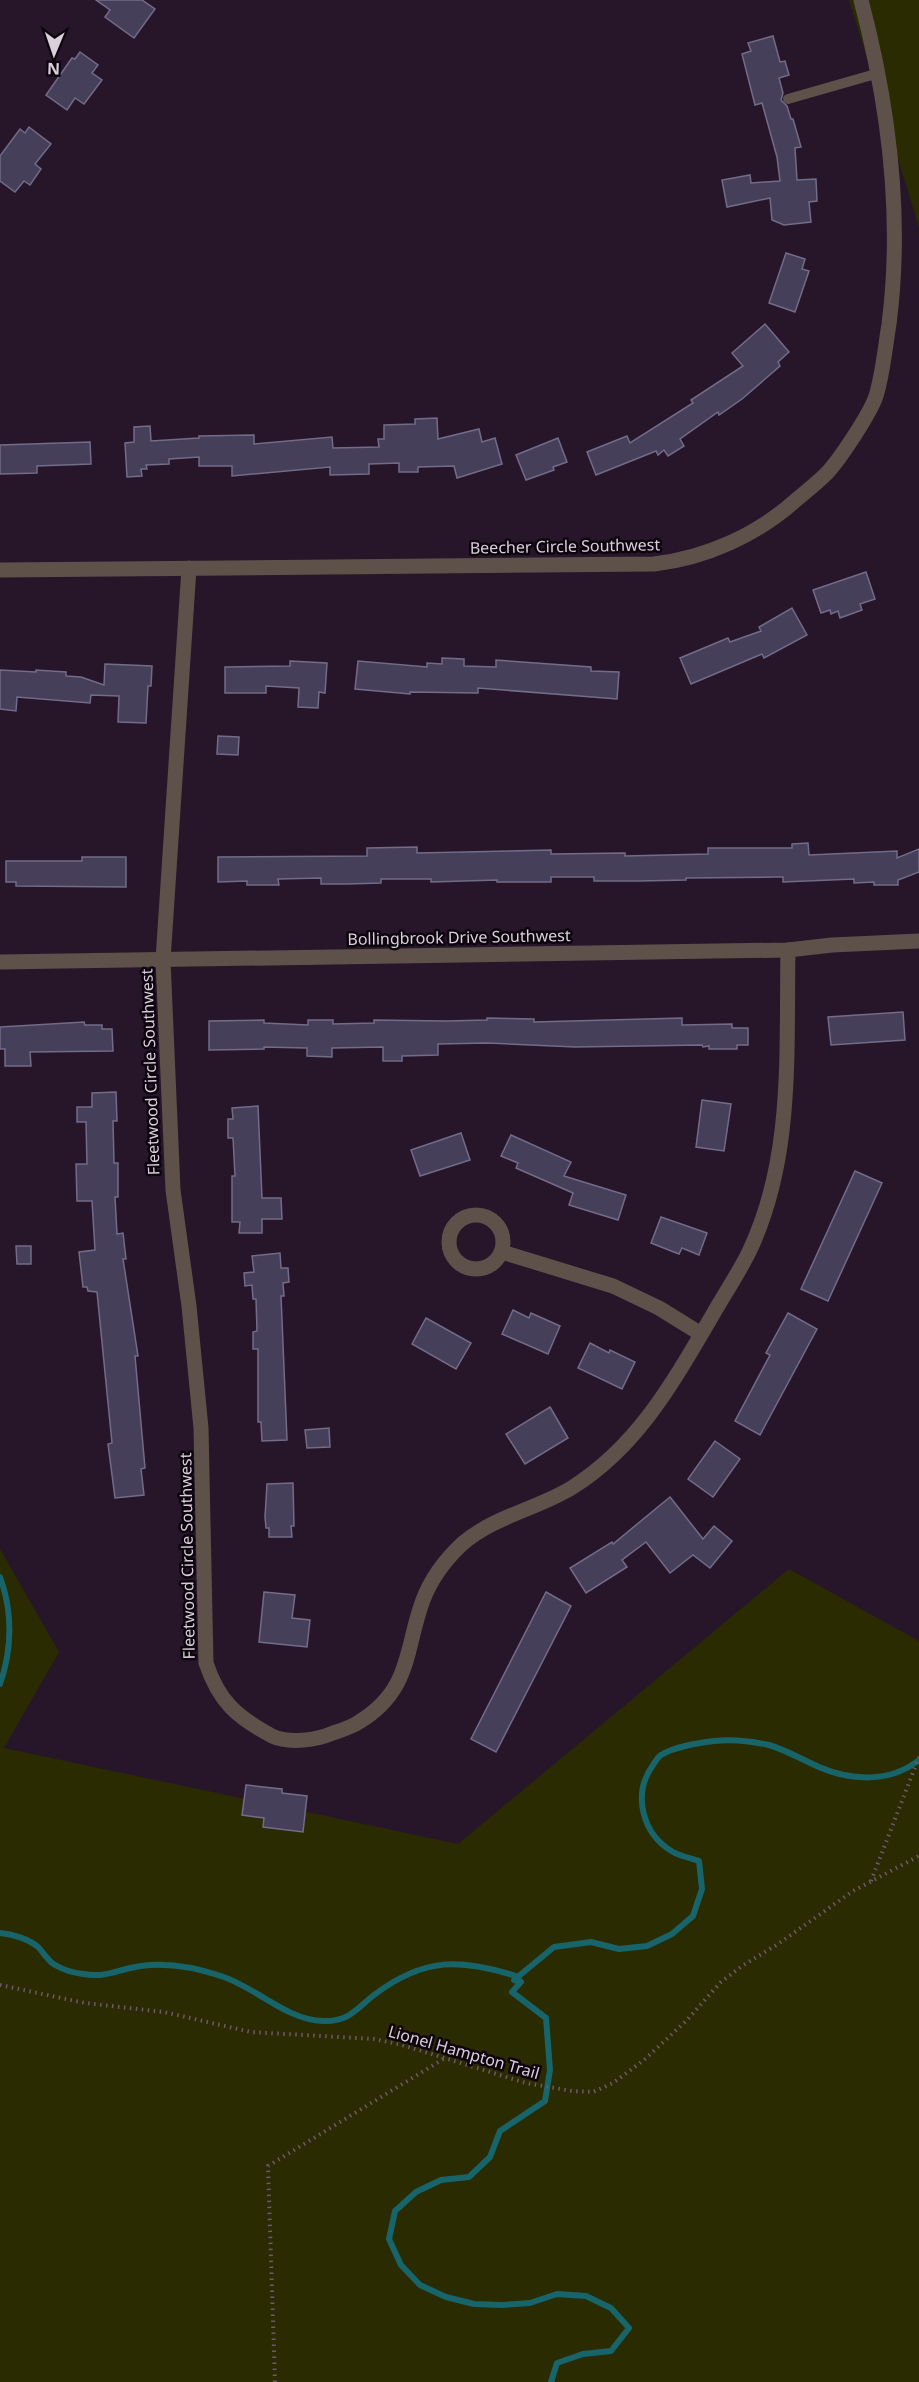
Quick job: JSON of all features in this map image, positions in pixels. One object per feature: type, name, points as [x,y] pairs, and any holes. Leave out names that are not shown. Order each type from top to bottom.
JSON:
[{"type":"street","name":"Beecher Circle Southwest","points":[[0,570],[654,564],[678,561],[716,550],[776,518],[828,472],[867,415],[876,396],[884,363],[894,282],[895,206],[887,119],[879,73],[861,0]]},
{"type":"street","name":"Fleetwood Circle Southwest","points":[[189,568],[164,960],[173,1190],[189,1306],[201,1428],[206,1663],[211,1678],[227,1703],[244,1721],[279,1739],[320,1739],[360,1722],[381,1705],[397,1685],[407,1663],[423,1599],[444,1564],[463,1543],[490,1524],[571,1489],[609,1462],[646,1422],[749,1252],[777,1174],[784,1120],[788,950]]},
{"type":"street","name":"Bollingbrook Drive Southwest","points":[[0,962],[788,950],[832,945],[919,941]]},
{"type":"street","points":[[502,1252],[613,1286],[658,1308],[701,1334]]},
{"type":"lane","points":[[788,99],[879,73]]},
{"type":"path","points":[[871,1882],[919,1758]]},
{"type":"path","name":"Lionel Hampton Trail","points":[[0,1985],[85,2003],[164,2012],[251,2032],[374,2039],[445,2058],[526,2084],[593,2092],[612,2083],[644,2060],[686,2021],[721,1982],[853,1892],[919,1856]]},
{"type":"path","points":[[275,2382],[268,2166],[445,2058]]},
{"type":"shaded area","points":[[849,0],[919,0],[919,227]]},
{"type":"shaded area","points":[[0,1549],[59,1652],[4,1748],[458,1844],[789,1569],[919,1641],[919,2382],[0,2382]]},
{"type":"building","points":[[96,0],[142,0],[155,9],[134,38],[105,17],[110,10]]},
{"type":"building","points":[[773,36],[780,62],[785,61],[789,75],[779,78],[783,93],[781,100],[787,106],[791,119],[793,119],[801,147],[795,148],[797,180],[816,179],[817,201],[809,202],[811,222],[784,225],[772,220],[770,198],[727,207],[722,180],[750,175],[751,183],[780,181],[777,157],[762,103],[755,105],[742,54],[751,51],[748,43]]},
{"type":"building","points":[[80,52],[98,65],[92,73],[102,80],[84,104],[75,98],[67,110],[46,95],[72,58],[75,59]]},
{"type":"building","points":[[29,127],[51,144],[35,164],[41,169],[30,185],[24,181],[15,192],[0,181],[0,156],[20,129],[25,133]]},
{"type":"building","points":[[786,253],[805,259],[802,269],[809,271],[795,312],[769,303]]},
{"type":"building","points":[[765,324],[789,352],[778,362],[780,366],[742,399],[719,415],[718,412],[680,439],[684,446],[668,456],[664,450],[658,455],[656,451],[596,475],[587,452],[627,436],[630,443],[693,403],[691,400],[743,366],[732,353]]},
{"type":"building","points":[[437,418],[438,439],[479,429],[482,442],[495,438],[502,464],[457,478],[454,466],[418,467],[418,472],[399,472],[399,463],[369,464],[369,474],[330,475],[330,467],[232,476],[232,466],[199,466],[199,457],[169,459],[169,464],[146,465],[147,469],[141,469],[142,476],[127,477],[125,443],[134,442],[134,427],[150,426],[151,441],[199,438],[199,436],[254,435],[254,444],[332,437],[333,448],[379,447],[378,439],[384,439],[384,425],[415,424],[415,419]]},
{"type":"building","points":[[558,438],[567,462],[553,467],[554,470],[526,480],[516,455]]},
{"type":"building","points":[[90,442],[91,464],[37,466],[37,473],[0,474],[0,445]]},
{"type":"building","points":[[866,572],[875,599],[860,604],[862,610],[840,618],[838,611],[831,614],[830,610],[821,613],[813,590]]},
{"type":"building","points":[[792,608],[807,635],[764,658],[762,654],[691,684],[680,658],[728,638],[730,642],[761,631],[759,627]]},
{"type":"building","points":[[442,658],[464,659],[464,666],[496,667],[496,660],[591,667],[591,671],[619,672],[617,699],[478,688],[478,693],[410,692],[410,694],[355,689],[358,661],[427,667],[427,663],[442,664]]},
{"type":"building","points":[[290,661],[327,663],[325,693],[319,692],[318,708],[298,707],[299,688],[266,686],[266,693],[225,693],[225,667],[290,666]]},
{"type":"building","points":[[105,664],[152,666],[151,686],[148,686],[146,723],[118,722],[119,696],[91,695],[90,703],[17,697],[16,711],[0,709],[0,670],[66,672],[66,676],[81,677],[104,685]]},
{"type":"building","points":[[218,736],[239,737],[238,755],[217,754]]},
{"type":"building","points":[[808,843],[809,855],[897,851],[897,858],[919,849],[919,872],[898,880],[898,885],[874,885],[874,882],[854,883],[854,879],[783,882],[783,877],[594,881],[594,877],[551,877],[551,882],[497,882],[497,880],[431,882],[431,879],[381,879],[381,883],[347,884],[321,884],[321,878],[278,879],[279,885],[247,885],[247,881],[218,882],[218,857],[367,856],[367,848],[417,847],[417,853],[551,850],[551,854],[625,853],[625,856],[708,854],[708,848],[792,848],[792,844]]},
{"type":"building","points":[[82,857],[126,857],[126,887],[16,886],[16,882],[6,882],[6,861],[82,861]]},
{"type":"building","points":[[903,1012],[905,1040],[831,1045],[828,1017]]},
{"type":"building","points":[[487,1018],[534,1019],[534,1022],[682,1018],[682,1025],[732,1024],[732,1028],[748,1028],[748,1045],[737,1045],[737,1049],[709,1049],[709,1046],[703,1047],[702,1045],[575,1047],[487,1043],[438,1044],[438,1055],[402,1056],[402,1061],[383,1061],[383,1047],[332,1048],[332,1057],[307,1056],[307,1048],[264,1047],[264,1049],[209,1050],[209,1021],[264,1020],[264,1023],[308,1025],[308,1020],[333,1020],[333,1024],[374,1023],[374,1020],[447,1021],[487,1020]]},
{"type":"building","points":[[84,1022],[85,1025],[102,1025],[102,1029],[112,1029],[113,1051],[30,1052],[31,1066],[5,1066],[5,1049],[0,1049],[0,1027]]},
{"type":"building","points":[[116,1092],[117,1121],[113,1121],[114,1163],[118,1163],[118,1197],[115,1197],[117,1234],[123,1233],[126,1259],[123,1259],[138,1356],[135,1356],[145,1468],[141,1469],[144,1495],[115,1498],[108,1444],[112,1443],[97,1292],[88,1291],[87,1287],[83,1287],[79,1252],[95,1250],[92,1201],[77,1201],[76,1164],[87,1164],[86,1122],[77,1122],[77,1107],[92,1107],[92,1093]]},
{"type":"building","points":[[702,1100],[731,1104],[724,1151],[696,1147]]},
{"type":"building","points":[[258,1106],[262,1198],[281,1198],[282,1219],[262,1219],[262,1233],[239,1233],[240,1222],[232,1222],[232,1176],[235,1176],[233,1138],[228,1138],[228,1119],[233,1119],[232,1108]]},
{"type":"building","points":[[461,1133],[470,1160],[420,1176],[411,1150]]},
{"type":"building","points":[[511,1135],[571,1162],[564,1176],[626,1195],[618,1220],[569,1205],[573,1193],[516,1168],[518,1163],[501,1156]]},
{"type":"building","points":[[855,1171],[882,1183],[828,1301],[801,1289]]},
{"type":"building","points":[[661,1217],[707,1233],[699,1255],[682,1248],[679,1254],[651,1243]]},
{"type":"building","points":[[16,1246],[31,1246],[31,1264],[17,1264]]},
{"type":"building","points":[[280,1253],[281,1268],[288,1268],[289,1282],[283,1283],[284,1296],[281,1296],[287,1440],[262,1441],[261,1422],[258,1422],[258,1349],[253,1349],[253,1332],[257,1331],[256,1299],[253,1299],[252,1285],[245,1286],[244,1273],[254,1272],[252,1256]]},
{"type":"building","points":[[513,1310],[529,1318],[531,1313],[560,1326],[548,1354],[502,1334]]},
{"type":"building","points":[[788,1313],[817,1329],[760,1435],[735,1421],[770,1355],[766,1353]]},
{"type":"building","points":[[426,1318],[471,1343],[456,1369],[412,1344]]},
{"type":"building","points":[[590,1343],[609,1353],[610,1350],[635,1362],[622,1389],[578,1368]]},
{"type":"building","points":[[550,1407],[568,1438],[525,1464],[506,1434]]},
{"type":"building","points":[[329,1428],[330,1447],[307,1448],[305,1430]]},
{"type":"building","points":[[715,1441],[740,1459],[713,1497],[688,1479]]},
{"type":"building","points":[[293,1483],[292,1537],[269,1537],[265,1517],[267,1484]]},
{"type":"building","points":[[670,1497],[703,1539],[714,1526],[732,1541],[710,1568],[693,1555],[670,1573],[646,1542],[622,1560],[627,1567],[586,1593],[570,1568],[612,1542],[613,1544]]},
{"type":"building","points":[[264,1592],[295,1595],[292,1618],[310,1620],[307,1647],[259,1642]]},
{"type":"building","points":[[546,1592],[571,1606],[496,1752],[471,1739]]},
{"type":"building","points":[[246,1785],[282,1789],[282,1793],[307,1796],[303,1832],[263,1827],[264,1818],[242,1815]]},
{"type":"waterway","points":[[0,1577],[9,1617],[9,1644],[0,1684]]},
{"type":"waterway","points":[[551,2382],[557,2363],[583,2354],[611,2351],[629,2328],[611,2308],[586,2296],[557,2294],[530,2303],[502,2305],[474,2304],[446,2297],[420,2285],[401,2265],[389,2239],[395,2211],[416,2192],[441,2180],[469,2177],[490,2157],[500,2131],[545,2101],[550,2070],[546,2018],[512,1992],[521,1982],[514,1980],[554,1947],[591,1942],[619,1949],[647,1946],[672,1934],[693,1916],[702,1889],[699,1861],[676,1853],[662,1844],[654,1835],[644,1813],[643,1788],[647,1776],[661,1755],[680,1747],[701,1743],[728,1740],[748,1741],[775,1747],[832,1772],[857,1777],[896,1773],[919,1760]]},
{"type":"waterway","points":[[0,1933],[30,1942],[38,1947],[54,1965],[73,1972],[100,1975],[151,1965],[191,1968],[234,1981],[296,2015],[323,2021],[346,2017],[392,1983],[410,1973],[427,1968],[461,1964],[479,1966],[519,1977]]}]
